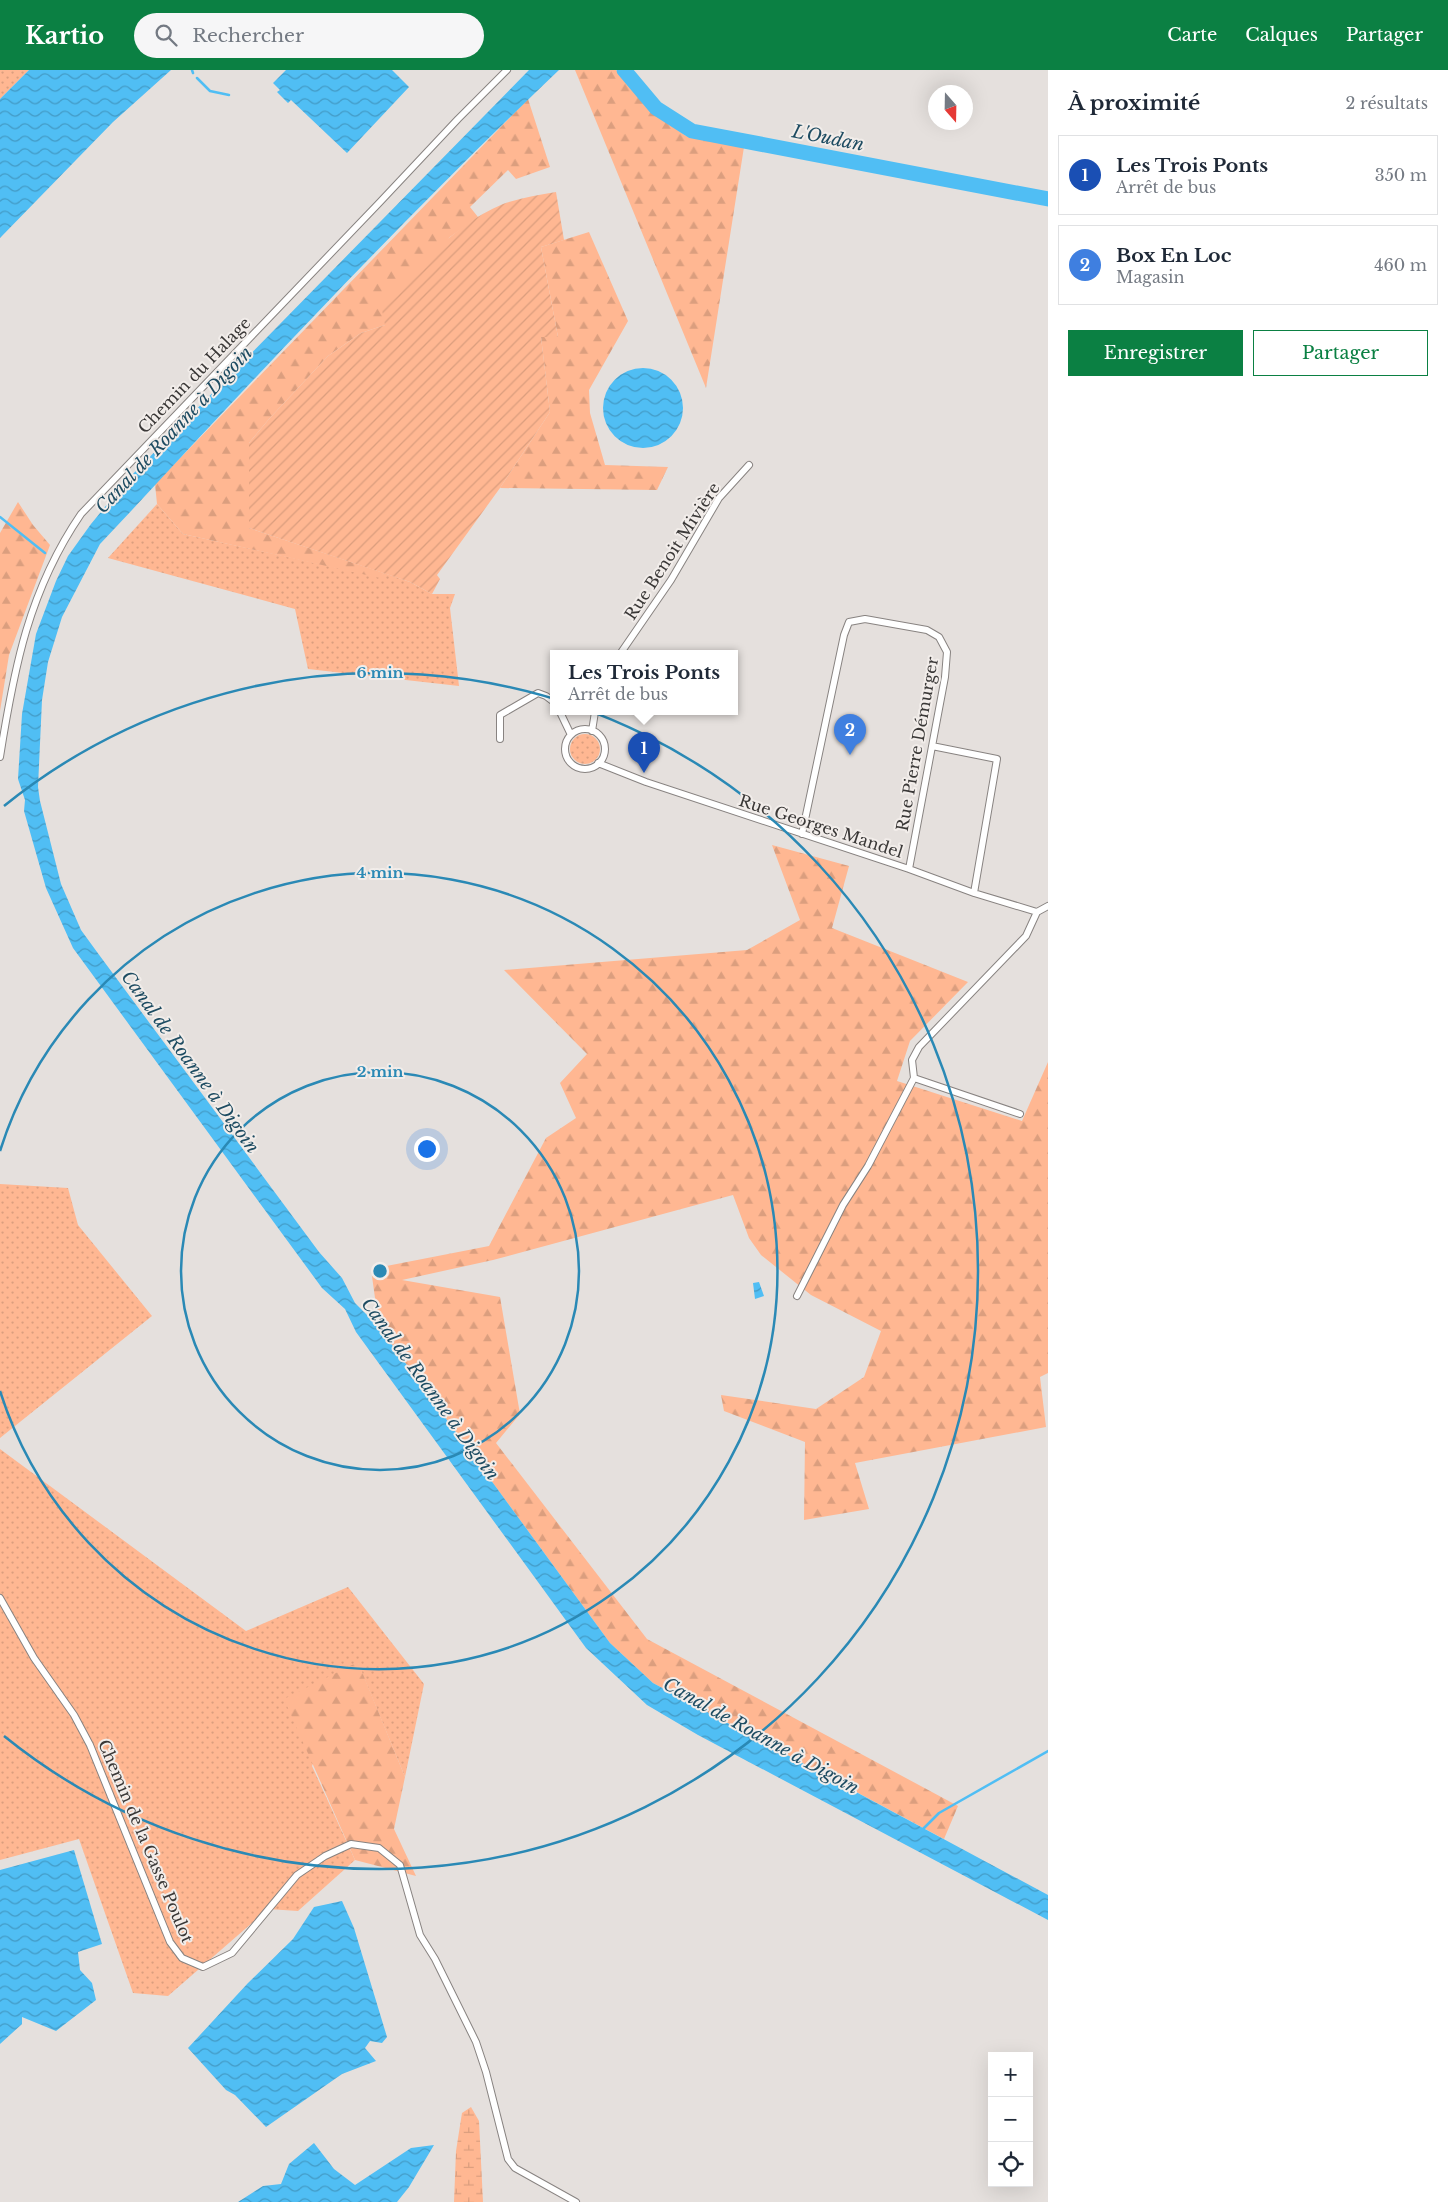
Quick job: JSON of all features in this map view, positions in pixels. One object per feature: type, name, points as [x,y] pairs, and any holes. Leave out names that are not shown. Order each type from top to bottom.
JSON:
[{"type":"street","name":"Chemin du Halage","points":[[0,757],[10,692],[26,628],[41,586],[61,542],[81,514],[507,70]]},
{"type":"street","name":"Rue Benoit Mivière","points":[[623,650],[671,580],[719,498],[749,465]]},
{"type":"street","name":"Rue Pierre Démurger","points":[[802,834],[844,635],[849,622],[865,619],[927,630],[939,637],[947,652],[945,677],[909,869]]},
{"type":"street","points":[[500,739],[500,714],[538,693],[550,699]]},
{"type":"street","points":[[561,715],[571,735],[581,730],[592,730],[601,737],[604,753],[598,763]]},
{"type":"street","points":[[592,730],[594,715]]},
{"type":"street","name":"Rue Georges Mandel","points":[[571,735],[567,740],[566,754],[573,765],[586,769],[598,763],[646,782],[909,869],[974,893],[1037,912]]},
{"type":"street","points":[[932,746],[997,759],[974,893]]},
{"type":"street","points":[[797,1296],[843,1206],[862,1175],[914,1078],[912,1060],[919,1047],[1026,936],[1037,912],[1048,906]]},
{"type":"street","points":[[914,1078],[1020,1114]]},
{"type":"street","name":"Chemin de la Gasse Poulot","points":[[0,1598],[34,1658],[74,1715],[90,1745],[167,1934],[182,1958],[202,1968],[232,1953],[297,1875],[325,1856],[351,1844],[379,1848],[400,1865],[420,1934],[435,1959],[476,2042],[486,2072],[508,2160],[515,2168],[576,2202]]},
{"type":"green space","points":[[0,70],[29,70],[0,99]]},
{"type":"green space","points":[[575,70],[616,70],[653,113],[686,136],[744,147],[706,388]]},
{"type":"green space","points":[[528,99],[550,167],[516,179],[508,170],[470,207],[478,217],[450,237],[385,325],[361,333],[328,356],[249,443],[249,528],[384,573],[380,578],[183,534],[157,504],[155,484]]},
{"type":"green space","points":[[556,192],[564,240],[541,247],[558,337],[541,337],[550,412],[500,488],[437,575],[440,579],[432,594],[410,582],[249,528],[249,443],[269,419],[328,356],[361,333],[385,325],[381,305],[423,262],[468,223],[503,204]]},
{"type":"green space","points":[[589,232],[628,321],[589,390],[590,413],[605,465],[668,467],[657,490],[500,488],[550,412],[541,337],[558,337],[541,247]]},
{"type":"green space","points":[[18,502],[33,525],[50,545],[9,655],[0,711],[0,533]]},
{"type":"green space","points":[[157,504],[183,534],[379,577],[384,573],[410,582],[432,594],[455,594],[450,608],[459,686],[308,669],[295,609],[108,558]]},
{"type":"green space","points":[[585,734],[595,739],[600,749],[595,759],[585,764],[575,759],[570,749],[575,739]]},
{"type":"green space","points":[[772,845],[849,866],[832,928],[968,982],[910,1041],[897,1081],[1022,1121],[1048,1062],[1048,1373],[1040,1377],[1046,1427],[855,1463],[869,1509],[804,1520],[805,1442],[724,1411],[721,1395],[816,1409],[864,1377],[881,1331],[811,1295],[761,1255],[749,1238],[733,1195],[493,1260],[402,1280],[500,1297],[520,1414],[496,1443],[647,1639],[958,1806],[944,1839],[653,1683],[610,1643],[379,1327],[371,1269],[489,1246],[546,1138],[576,1118],[560,1083],[587,1054],[504,970],[747,950],[800,920]]},
{"type":"green space","points":[[0,1184],[68,1188],[78,1225],[152,1316],[0,1438]]},
{"type":"green space","points":[[0,1449],[246,1631],[348,1587],[424,1684],[405,1777],[358,1663],[312,1766],[355,1860],[298,1911],[268,1909],[168,1996],[133,1993],[79,1839],[0,1860]]},
{"type":"green space","points":[[358,1662],[405,1777],[394,1829],[416,1876],[355,1860],[284,1699]]},
{"type":"green space","points":[[471,2107],[479,2121],[483,2202],[454,2202],[456,2151],[462,2113]]},
{"type":"water","points":[[29,70],[171,70],[113,122],[0,238],[0,99]]},
{"type":"water","points":[[286,70],[392,70],[409,87],[347,153],[291,100],[288,103],[277,92],[280,90],[273,83]]},
{"type":"water","points":[[529,70],[559,70],[449,177],[342,287],[100,544],[62,617],[48,662],[42,700],[38,787],[61,884],[81,930],[319,1252],[342,1278],[355,1303],[379,1327],[610,1643],[653,1683],[1048,1895],[1048,1920],[698,1735],[647,1705],[586,1648],[356,1332],[345,1309],[322,1288],[73,948],[46,888],[24,811],[25,800],[18,779],[22,714],[36,634],[56,581],[68,556],[91,524],[128,479]]},
{"type":"water","points":[[643,368],[658,371],[671,380],[680,393],[683,408],[680,423],[671,436],[658,445],[643,448],[628,445],[615,436],[606,423],[603,408],[606,393],[615,380],[628,371]]},
{"type":"water","points":[[759,1282],[764,1296],[755,1299],[753,1283]]},
{"type":"water","points":[[74,1850],[102,1944],[78,1952],[80,1970],[92,1983],[96,2000],[56,2031],[22,2017],[22,2024],[0,2044],[0,1870]]},
{"type":"water","points":[[342,1901],[354,1928],[387,2037],[382,2043],[370,2041],[365,2048],[376,2061],[342,2074],[266,2127],[235,2095],[226,2090],[188,2048],[248,1983],[293,1939],[314,1907]]},
{"type":"water","points":[[314,2143],[334,2169],[355,2185],[411,2148],[434,2145],[409,2187],[397,2202],[238,2202],[263,2186],[281,2184],[289,2164]]},
{"type":"waterway","name":"L'Oudan","points":[[624,70],[656,108],[692,131],[1048,199]]},
{"type":"waterway","points":[[197,78],[210,91],[229,95]]},
{"type":"waterway","points":[[0,517],[45,553]]},
{"type":"waterway","points":[[922,1830],[939,1813],[1048,1751]]},
{"type":"place","name":"Box En Loc","points":[[850,755]]},
{"type":"place","name":"Les Trois Ponts","points":[[644,773]]},
{"type":"water label","name":"Canal de Roanne à Digoin","points":[[174,430]]},
{"type":"water label","name":"Canal de Roanne à Digoin","points":[[190,1062]]},
{"type":"water label","name":"Canal de Roanne à Digoin","points":[[430,1389]]},
{"type":"water label","name":"Canal de Roanne à Digoin","points":[[761,1736]]}]
